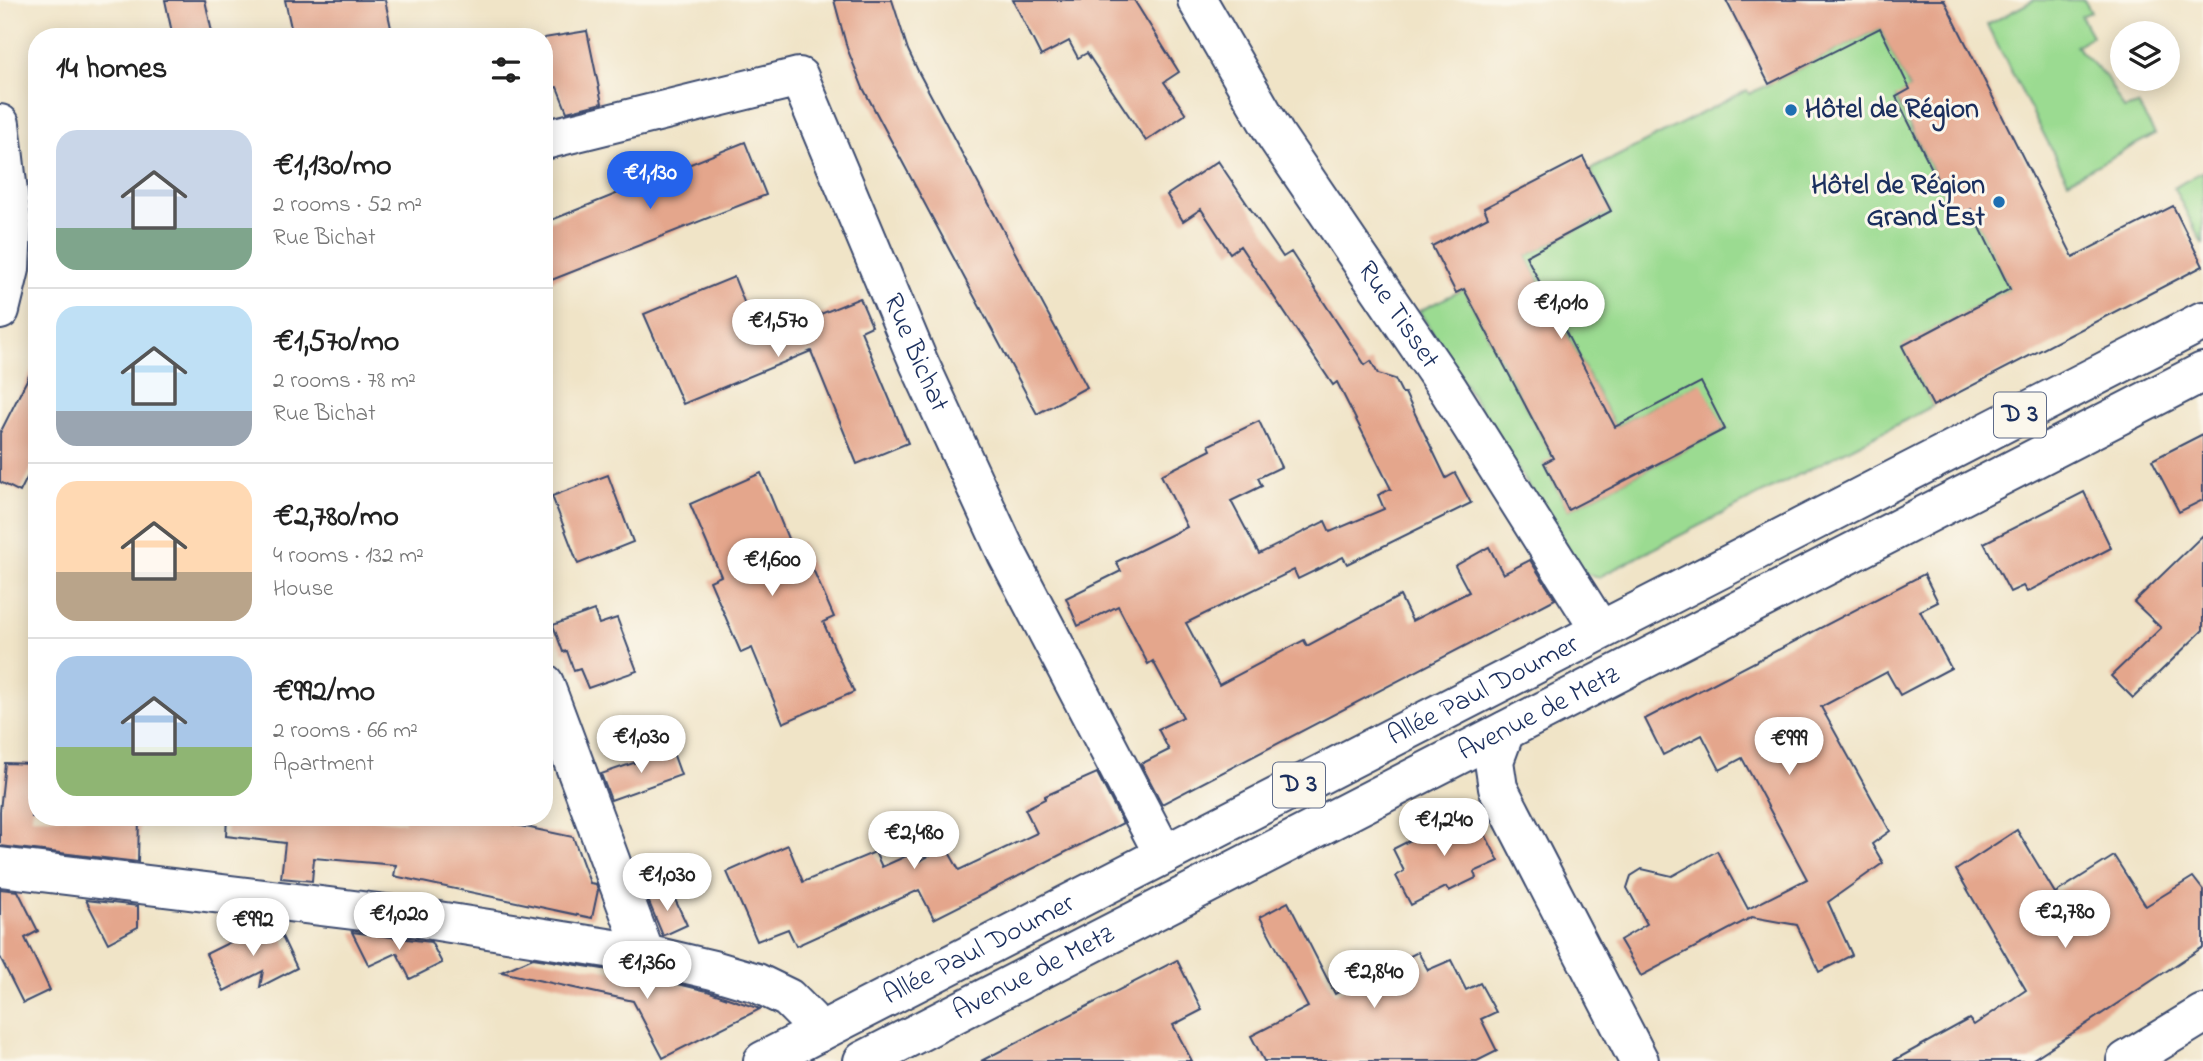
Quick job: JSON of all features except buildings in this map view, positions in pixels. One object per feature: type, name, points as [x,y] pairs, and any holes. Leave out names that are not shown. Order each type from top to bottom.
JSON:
[{"type":"street","name":"Rue Tisset","points":[[1197,0],[1276,136],[1448,389],[1600,630]]},
{"type":"street","name":"Rue Bichat","points":[[553,138],[799,77],[919,363],[996,530],[1164,855]]},
{"type":"street","points":[[0,124],[12,226],[23,266],[0,310]]},
{"type":"street","name":"Allée Paul Doumer","points":[[763,1061],[2203,321]]},
{"type":"street","name":"Avenue de Metz","points":[[863,1061],[2203,372]]},
{"type":"street","points":[[553,707],[645,954]]},
{"type":"street","points":[[1505,730],[1494,761],[1498,788],[1639,1061]]},
{"type":"street","points":[[0,867],[419,918],[645,954],[757,983],[788,998],[809,1019],[818,1033]]},
{"type":"street","points":[[2126,1061],[2203,1014]]},
{"type":"green space","points":[[2034,0],[2084,0],[2091,12],[2081,16],[2092,36],[2076,46],[2106,77],[2110,91],[2114,91],[2124,109],[2138,105],[2155,134],[2068,181],[1987,25]]},
{"type":"green space","points":[[1880,28],[1910,89],[1896,98],[1946,198],[1953,206],[1951,207],[1956,217],[1971,209],[2010,289],[1903,346],[1933,406],[1599,577],[1583,573],[1419,311],[1464,289],[1553,458],[1544,464],[1568,510],[1725,429],[1700,383],[1615,427],[1526,256],[1611,211],[1590,170],[1747,90],[1749,94]]},
{"type":"green space","points":[[2203,171],[2203,245],[2174,188]]},
{"type":"place","name":"Hôtel de Région","points":[[1791,110]]},
{"type":"place","name":"Hôtel de Région Grand Est","points":[[1999,202]]}]
